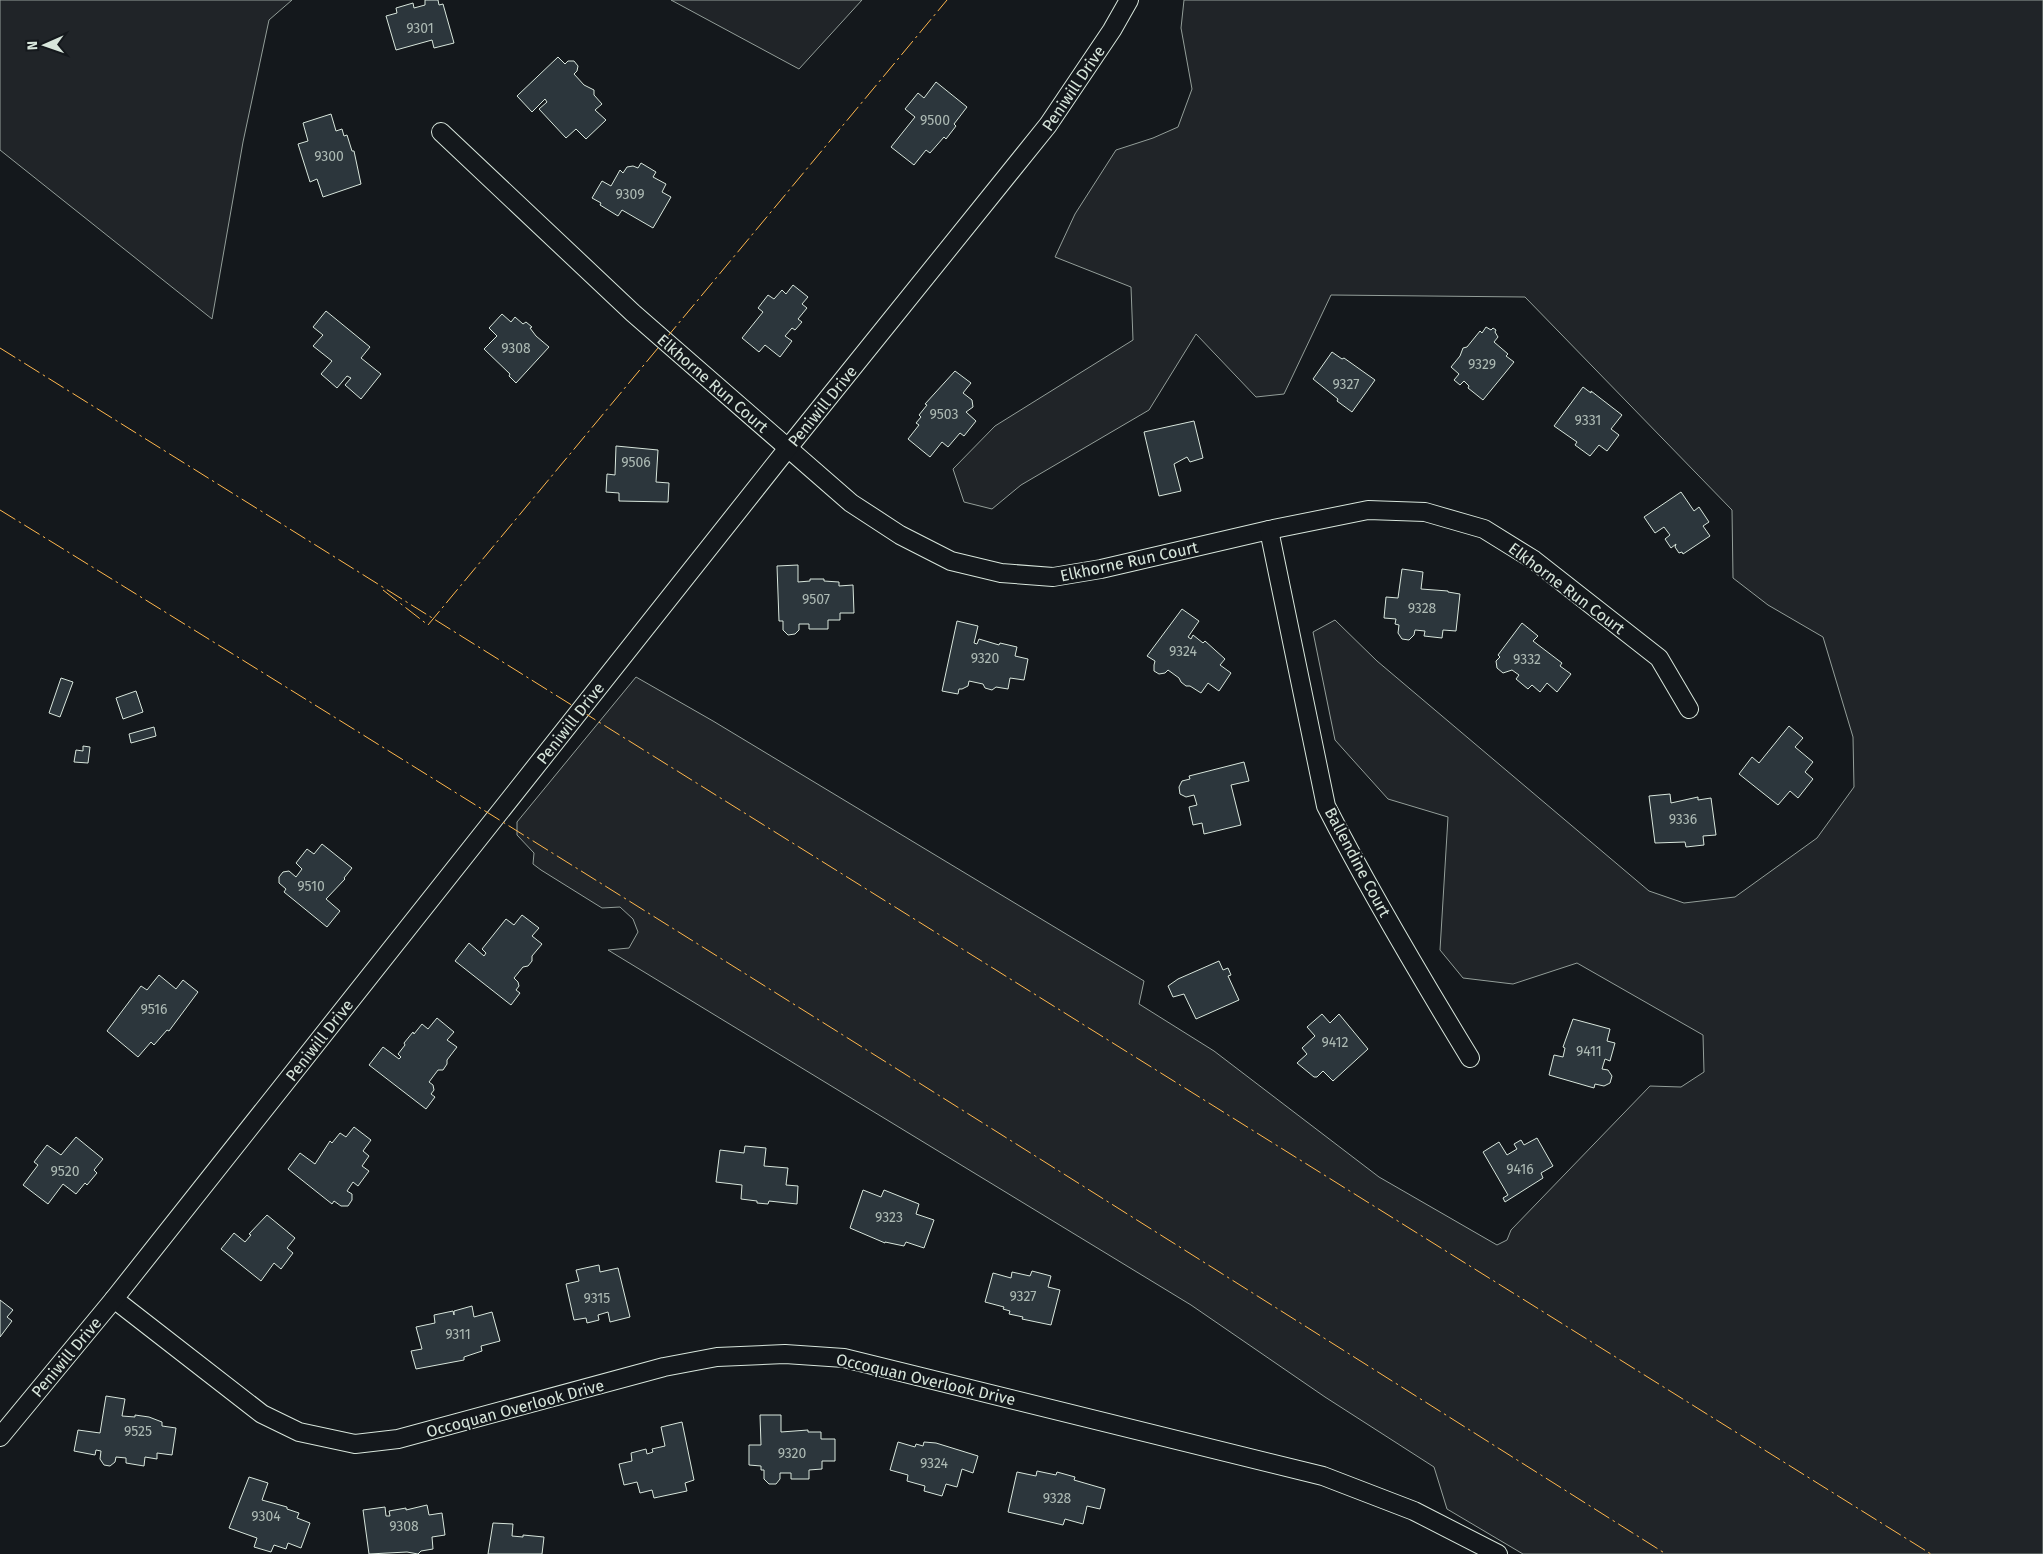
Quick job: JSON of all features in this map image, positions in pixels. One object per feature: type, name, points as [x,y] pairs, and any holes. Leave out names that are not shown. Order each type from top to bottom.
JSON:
[{"type":"street","name":"Peniwill Drive","points":[[0,1437],[114,1299],[788,448],[1048,125],[1112,30],[1129,0]]},
{"type":"street","name":"Elkhorne Run Court","points":[[441,132],[634,313],[851,503],[900,535],[951,561],[1001,573],[1053,577],[1368,510],[1425,512],[1484,529],[1534,560],[1658,658],[1689,710]]},
{"type":"street","name":"Ballendine Court","points":[[1268,530],[1326,806],[1361,872],[1470,1058]]},
{"type":"street","name":"Occoquan Overlook Drive","points":[[114,1299],[262,1414],[299,1432],[355,1444],[398,1439],[664,1367],[717,1357],[785,1354],[844,1358],[1322,1476],[1414,1511],[1498,1554]]},
{"type":"shaded area","points":[[0,0],[292,0],[269,20],[243,142],[212,319],[0,150]]},
{"type":"shaded area","points":[[671,0],[862,0],[799,69]]},
{"type":"shaded area","points":[[1184,0],[2043,0],[2043,1554],[1523,1554],[1447,1509],[1434,1467],[1325,1397],[1191,1305],[608,950],[629,948],[638,932],[633,919],[620,907],[602,908],[533,864],[534,853],[517,835],[517,822],[636,677],[713,721],[1144,981],[1139,1004],[1214,1051],[1379,1177],[1497,1245],[1507,1240],[1511,1230],[1650,1086],[1681,1087],[1704,1072],[1703,1035],[1577,963],[1513,984],[1463,978],[1440,950],[1448,817],[1388,799],[1335,740],[1313,632],[1335,620],[1377,661],[1649,891],[1684,903],[1735,897],[1817,838],[1854,787],[1853,737],[1823,637],[1768,605],[1733,578],[1732,510],[1525,297],[1331,295],[1284,394],[1256,397],[1196,334],[1149,410],[1021,485],[992,509],[964,502],[953,469],[995,426],[1133,340],[1131,287],[1055,257],[1075,214],[1116,150],[1153,138],[1178,127],[1192,89],[1181,28]]},
{"type":"building","points":[[425,0],[438,0],[439,5],[443,4],[454,43],[434,48],[432,40],[396,50],[386,16],[397,13],[396,8],[413,3],[414,8],[425,5]]},
{"type":"building","points":[[558,57],[565,64],[568,61],[574,61],[578,66],[574,74],[584,85],[594,90],[594,95],[602,104],[595,110],[606,120],[586,139],[576,129],[566,138],[539,109],[547,102],[545,99],[532,112],[517,96]]},
{"type":"building","points":[[936,82],[967,107],[954,124],[956,126],[946,139],[944,137],[930,153],[926,150],[914,165],[891,147],[915,117],[905,109],[918,93],[924,98]]},
{"type":"building","points":[[331,114],[336,131],[342,129],[344,136],[347,135],[352,151],[354,151],[361,184],[323,197],[317,179],[310,182],[298,144],[308,141],[303,123]]},
{"type":"building","points":[[641,163],[656,172],[653,177],[666,184],[662,192],[671,197],[653,228],[622,210],[618,216],[592,198],[602,181],[611,186],[620,170],[623,173],[627,167],[633,166],[638,168]]},
{"type":"building","points":[[793,285],[808,297],[802,304],[807,308],[798,319],[802,322],[795,330],[792,328],[785,336],[792,341],[780,357],[765,345],[759,352],[742,338],[763,312],[758,308],[768,295],[774,299],[782,290],[786,294]]},
{"type":"building","points":[[326,311],[370,347],[361,358],[381,374],[361,399],[345,385],[351,378],[347,376],[337,388],[321,374],[332,361],[313,346],[323,335],[313,327]]},
{"type":"building","points":[[502,314],[511,322],[515,317],[523,324],[526,322],[532,327],[530,328],[536,336],[549,347],[516,383],[509,376],[510,374],[484,349],[497,336],[489,328]]},
{"type":"building","points":[[1486,327],[1496,330],[1495,332],[1498,337],[1494,342],[1514,362],[1483,400],[1468,388],[1469,386],[1464,381],[1460,385],[1454,380],[1459,374],[1451,367],[1460,356],[1463,348],[1467,347],[1480,331],[1482,333]]},
{"type":"building","points":[[1332,352],[1342,359],[1344,358],[1375,380],[1352,412],[1313,379]]},
{"type":"building","points":[[955,371],[971,383],[963,393],[972,400],[973,407],[966,412],[976,421],[964,436],[960,433],[948,447],[942,442],[930,457],[908,439],[919,425],[916,423],[921,417],[919,415],[927,405],[925,404]]},
{"type":"building","points":[[1583,387],[1622,415],[1611,429],[1619,435],[1607,451],[1599,445],[1590,456],[1575,445],[1577,442],[1554,426]]},
{"type":"building","points":[[1194,421],[1203,458],[1190,462],[1187,457],[1174,464],[1181,491],[1159,496],[1144,432]]},
{"type":"building","points":[[616,446],[658,450],[656,482],[669,483],[668,502],[619,501],[619,493],[606,492],[607,474],[615,475]]},
{"type":"building","points":[[1681,492],[1694,511],[1699,507],[1709,522],[1703,526],[1710,536],[1683,554],[1682,552],[1679,553],[1675,547],[1676,544],[1671,548],[1665,539],[1670,535],[1664,527],[1655,533],[1644,517]]},
{"type":"building","points":[[798,565],[798,582],[810,581],[810,579],[824,579],[824,581],[839,582],[839,586],[853,585],[854,613],[840,613],[840,620],[828,620],[828,629],[809,629],[809,624],[799,624],[799,630],[795,634],[788,635],[783,630],[783,621],[779,621],[777,566]]},
{"type":"building","points":[[1402,569],[1423,572],[1421,589],[1460,594],[1456,631],[1443,630],[1442,638],[1424,636],[1425,631],[1415,630],[1414,635],[1409,640],[1402,639],[1398,633],[1399,625],[1395,624],[1396,619],[1384,618],[1386,597],[1398,598]]},
{"type":"building","points":[[1182,609],[1199,621],[1188,637],[1191,639],[1193,635],[1203,643],[1205,641],[1225,659],[1220,665],[1231,673],[1219,691],[1208,683],[1201,693],[1190,686],[1186,686],[1168,670],[1165,673],[1159,674],[1154,671],[1155,661],[1147,656]]},
{"type":"building","points":[[957,621],[978,626],[974,643],[977,644],[979,639],[999,645],[1000,643],[1017,647],[1015,656],[1028,659],[1024,680],[1010,678],[1008,689],[996,687],[992,690],[985,688],[983,684],[969,681],[968,686],[959,689],[958,694],[942,691]]},
{"type":"building","points":[[1522,623],[1538,636],[1533,641],[1562,663],[1560,666],[1571,674],[1557,692],[1547,683],[1540,692],[1532,685],[1528,689],[1516,679],[1519,675],[1512,670],[1503,673],[1497,668],[1496,661],[1500,657],[1498,655]]},
{"type":"building","points":[[61,678],[73,682],[60,717],[49,713]]},
{"type":"building","points":[[136,691],[143,712],[123,719],[116,698]]},
{"type":"building","points":[[1789,726],[1803,738],[1795,747],[1813,762],[1805,772],[1813,779],[1798,798],[1790,791],[1778,805],[1739,774],[1752,757],[1759,763]]},
{"type":"building","points":[[154,727],[156,736],[131,743],[129,734]]},
{"type":"building","points":[[83,746],[90,747],[88,763],[74,762],[76,750],[83,751]]},
{"type":"building","points":[[1244,762],[1249,781],[1231,785],[1241,825],[1204,834],[1202,823],[1193,825],[1189,807],[1197,805],[1194,795],[1186,797],[1180,794],[1179,787],[1182,781],[1190,779],[1189,776]]},
{"type":"building","points":[[1670,794],[1671,803],[1698,797],[1698,800],[1711,798],[1716,835],[1703,836],[1704,845],[1686,847],[1685,842],[1655,843],[1649,796]]},
{"type":"building","points":[[322,844],[352,868],[345,879],[326,899],[340,911],[327,927],[284,892],[286,889],[279,883],[279,877],[283,872],[289,871],[296,877],[302,869],[296,863],[307,849],[314,854]]},
{"type":"building","points":[[522,915],[539,928],[532,936],[542,944],[532,956],[532,961],[528,966],[523,967],[514,978],[519,986],[516,990],[520,993],[511,1005],[455,961],[469,943],[484,956],[486,953],[482,949],[506,919],[514,925]]},
{"type":"building","points":[[1219,961],[1223,970],[1228,968],[1231,975],[1228,976],[1239,1000],[1196,1019],[1184,994],[1173,997],[1168,986],[1178,979]]},
{"type":"building","points":[[159,975],[176,989],[183,980],[198,992],[169,1031],[167,1030],[154,1045],[151,1042],[138,1057],[107,1031],[141,986],[147,990]]},
{"type":"building","points":[[1322,1014],[1330,1023],[1339,1014],[1368,1049],[1333,1081],[1323,1071],[1317,1077],[1314,1077],[1297,1063],[1307,1054],[1302,1048],[1315,1036],[1307,1027]]},
{"type":"building","points":[[437,1018],[454,1032],[447,1040],[457,1047],[447,1060],[443,1070],[438,1070],[429,1082],[433,1085],[434,1090],[431,1094],[435,1097],[426,1109],[369,1065],[383,1047],[399,1059],[401,1057],[398,1054],[413,1032],[414,1034],[422,1024],[428,1029]]},
{"type":"building","points":[[1573,1019],[1610,1029],[1607,1041],[1615,1043],[1610,1061],[1605,1059],[1602,1069],[1608,1070],[1612,1076],[1610,1083],[1604,1086],[1595,1084],[1594,1088],[1549,1075],[1554,1055],[1563,1057],[1565,1048],[1563,1047]]},
{"type":"building","points":[[354,1127],[371,1140],[363,1151],[369,1156],[362,1166],[369,1171],[358,1186],[353,1182],[347,1191],[352,1194],[352,1200],[348,1206],[341,1206],[334,1201],[332,1204],[288,1169],[300,1153],[315,1164],[330,1141],[332,1143],[340,1133],[346,1137]]},
{"type":"building","points":[[76,1137],[103,1159],[94,1170],[97,1173],[76,1194],[63,1184],[48,1204],[23,1185],[38,1165],[34,1162],[47,1145],[61,1155]]},
{"type":"building","points":[[1537,1138],[1553,1166],[1541,1173],[1543,1178],[1505,1202],[1503,1198],[1508,1195],[1483,1152],[1499,1142],[1507,1155],[1517,1149],[1514,1144],[1521,1140],[1524,1145]]},
{"type":"building","points":[[745,1146],[766,1148],[764,1166],[788,1168],[786,1185],[798,1186],[797,1204],[769,1201],[768,1204],[741,1199],[742,1185],[716,1182],[720,1150],[744,1153]]},
{"type":"building","points":[[863,1190],[881,1197],[884,1190],[919,1204],[916,1214],[934,1220],[924,1248],[906,1242],[904,1246],[885,1243],[850,1228]]},
{"type":"building","points":[[267,1215],[295,1238],[287,1248],[293,1253],[281,1269],[274,1263],[261,1281],[221,1249],[234,1233],[245,1242],[251,1235],[249,1234]]},
{"type":"building","points":[[599,1265],[600,1272],[618,1268],[630,1317],[610,1322],[608,1312],[598,1315],[599,1320],[587,1323],[586,1318],[574,1320],[566,1284],[579,1281],[576,1270]]},
{"type":"building","points":[[1032,1271],[1051,1276],[1048,1287],[1060,1290],[1051,1325],[1022,1319],[1023,1317],[1009,1314],[1010,1311],[1003,1309],[1004,1307],[985,1302],[993,1273],[1011,1278],[1012,1272],[1030,1276]]},
{"type":"building","points":[[0,1300],[13,1310],[7,1317],[12,1321],[0,1337]]},
{"type":"building","points":[[472,1306],[474,1317],[492,1312],[500,1341],[481,1346],[482,1351],[464,1357],[464,1360],[416,1369],[411,1351],[422,1349],[416,1327],[435,1323],[434,1315],[453,1311],[454,1315],[454,1311]]},
{"type":"building","points":[[106,1396],[125,1399],[122,1416],[149,1417],[162,1422],[162,1426],[176,1428],[172,1455],[157,1453],[157,1459],[145,1457],[144,1466],[126,1463],[126,1458],[116,1457],[115,1462],[110,1466],[104,1465],[100,1459],[101,1451],[96,1450],[95,1455],[74,1451],[78,1430],[100,1433]]},
{"type":"building","points":[[760,1415],[781,1415],[781,1432],[808,1430],[808,1432],[821,1432],[821,1439],[835,1439],[835,1461],[822,1461],[822,1469],[809,1470],[809,1479],[791,1479],[791,1473],[780,1473],[780,1479],[776,1484],[769,1484],[764,1479],[764,1470],[761,1470],[761,1466],[749,1465],[749,1445],[761,1445]]},
{"type":"building","points":[[682,1422],[694,1480],[685,1483],[687,1491],[654,1498],[652,1490],[640,1493],[637,1482],[624,1485],[619,1464],[632,1461],[631,1453],[646,1449],[647,1454],[653,1452],[652,1449],[665,1446],[661,1427]]},
{"type":"building","points":[[898,1442],[915,1447],[916,1444],[923,1446],[924,1442],[936,1443],[978,1456],[973,1473],[962,1469],[957,1487],[946,1484],[942,1496],[924,1491],[925,1486],[907,1481],[908,1475],[890,1470]]},
{"type":"building","points":[[1037,1471],[1056,1475],[1057,1472],[1075,1477],[1074,1480],[1105,1489],[1100,1509],[1087,1506],[1083,1524],[1065,1519],[1063,1525],[1008,1512],[1017,1472],[1036,1476]]},
{"type":"building","points":[[249,1477],[268,1483],[262,1500],[287,1507],[287,1509],[299,1513],[297,1518],[310,1523],[301,1548],[288,1543],[286,1549],[274,1545],[271,1552],[254,1547],[257,1538],[229,1528]]},
{"type":"building","points":[[427,1505],[429,1515],[442,1513],[445,1535],[432,1537],[433,1549],[421,1551],[418,1554],[407,1552],[369,1554],[363,1510],[385,1507],[386,1516],[390,1516],[389,1511],[406,1508],[406,1510]]},
{"type":"building","points":[[493,1523],[513,1524],[512,1536],[544,1537],[542,1554],[488,1554]]},
{"type":"power","points":[[383,590],[428,625],[947,0]]},
{"type":"power","points":[[0,348],[1931,1554]]},
{"type":"power","points":[[0,510],[626,899],[1666,1554]]}]
